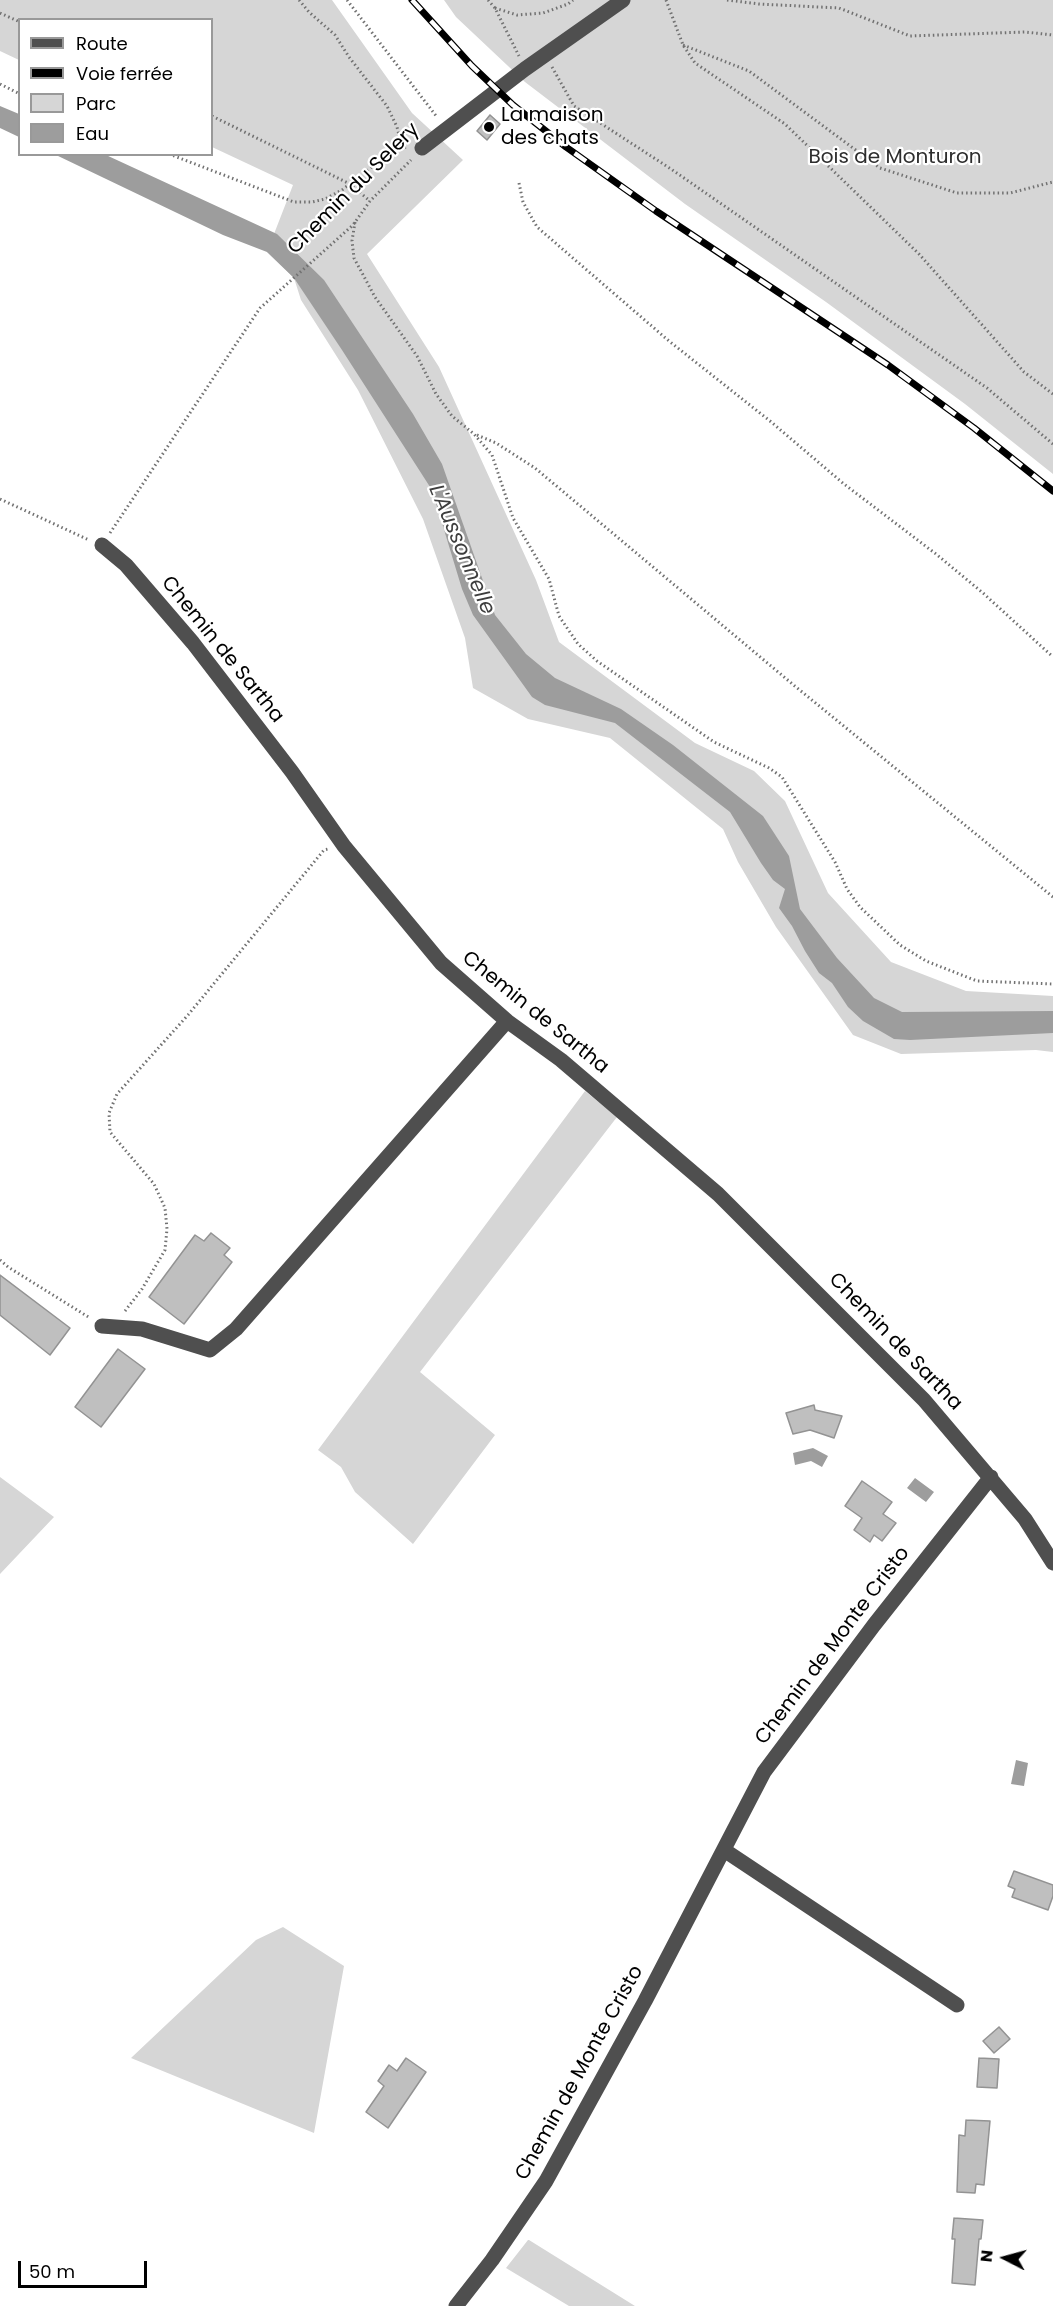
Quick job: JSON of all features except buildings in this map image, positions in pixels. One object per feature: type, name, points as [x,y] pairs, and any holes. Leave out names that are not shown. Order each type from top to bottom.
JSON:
[{"type":"street","name":"Chemin du Selery","points":[[422,148],[545,54],[623,0]]},
{"type":"street","name":"Chemin de Sartha","points":[[102,544],[126,565],[193,643],[292,772],[344,846],[441,963],[507,1021],[561,1060],[718,1194],[916,1392],[1025,1519],[1053,1563]]},
{"type":"street","points":[[102,1326],[142,1329],[210,1350],[236,1329],[507,1021]]},
{"type":"street","name":"Chemin de Monte Cristo","points":[[456,2306],[492,2260],[546,2181],[645,2001],[764,1772],[874,1625],[991,1477]]},
{"type":"street","points":[[724,1850],[957,2005]]},
{"type":"path","points":[[299,0],[335,35],[387,106],[397,127],[402,147]]},
{"type":"path","points":[[347,0],[446,129]]},
{"type":"path","points":[[488,0],[495,8],[525,69]]},
{"type":"path","points":[[495,8],[517,15],[543,13],[573,0]]},
{"type":"path","points":[[666,0],[683,45],[695,63],[785,124],[919,254],[1024,372],[1053,394]]},
{"type":"path","points":[[727,0],[839,8],[910,36],[1025,32],[1053,35]]},
{"type":"path","points":[[0,13],[18,21]]},
{"type":"path","points":[[683,45],[750,71],[880,168],[957,193],[1010,193],[1053,182]]},
{"type":"path","points":[[545,54],[574,106],[671,169],[987,388],[1053,444]]},
{"type":"path","points":[[0,84],[18,93]]},
{"type":"path","points":[[213,116],[350,184],[370,201]]},
{"type":"path","points":[[174,156],[294,202],[312,202],[326,199],[402,147],[422,148]]},
{"type":"path","name":"Chemin du Selery","points":[[102,544],[260,308],[355,222],[370,201],[422,148]]},
{"type":"path","points":[[519,183],[523,202],[537,227],[669,341],[770,421],[844,484],[936,554],[1053,657]]},
{"type":"path","points":[[355,222],[352,241],[354,258],[370,287],[417,356],[436,394],[452,416],[474,434],[492,455],[513,518],[549,579],[559,616],[578,644],[597,661],[714,742],[769,768],[782,777],[835,862],[847,889],[860,907],[900,945],[926,961],[977,981],[1053,984]]},
{"type":"path","points":[[474,434],[496,443],[535,468],[796,687],[1053,897]]},
{"type":"path","points":[[0,499],[58,527],[102,544]]},
{"type":"path","points":[[0,1260],[102,1326],[123,1315],[142,1289],[165,1250],[167,1229],[165,1208],[154,1184],[110,1132],[109,1113],[117,1094],[188,1015],[324,850],[344,846]]},
{"type":"green space","points":[[0,0],[332,0],[412,113],[463,160],[367,254],[439,367],[536,580],[559,642],[695,743],[754,771],[785,801],[828,893],[891,962],[966,991],[1053,996],[1053,1052],[1036,1050],[901,1054],[853,1035],[776,927],[738,862],[723,829],[610,738],[528,719],[473,688],[465,638],[423,519],[358,390],[301,300],[294,278],[267,252],[293,185],[213,147],[213,18],[18,18],[18,60],[0,51]]},
{"type":"green space","name":"Bois de Monturon","points":[[444,0],[1053,0],[1053,474],[965,404],[826,302],[685,204],[525,82],[456,17]]},
{"type":"green space","points":[[585,1091],[617,1117],[420,1372],[495,1435],[413,1544],[355,1492],[341,1467],[318,1450]]},
{"type":"green space","points":[[0,1477],[54,1517],[0,1574]]},
{"type":"green space","points":[[283,1927],[344,1966],[314,2133],[131,2058],[256,1940]]},
{"type":"green space","points":[[528,2240],[635,2306],[569,2306],[506,2268]]},
{"type":"water","points":[[0,106],[18,114],[18,137],[0,128]]},
{"type":"water","name":"L'Aussonnelle","points":[[58,156],[108,156],[277,234],[324,280],[413,414],[442,464],[495,615],[526,654],[555,678],[621,709],[673,745],[763,816],[789,856],[800,909],[837,958],[874,998],[902,1012],[1053,1011],[1053,1033],[894,1039],[863,1021],[848,1007],[832,983],[819,973],[805,951],[792,926],[779,908],[785,889],[773,880],[730,812],[615,723],[545,705],[532,697],[473,615],[462,589],[432,490],[294,278],[267,252],[223,235]]},
{"type":"water","points":[[813,1448],[828,1456],[822,1467],[811,1461],[795,1465],[793,1453]]},
{"type":"water","points":[[915,1478],[934,1492],[926,1502],[907,1488]]},
{"type":"water","points":[[1016,1760],[1028,1763],[1024,1786],[1011,1784]]},
{"type":"railway","points":[[412,0],[472,66],[513,105],[566,147],[656,211],[888,365],[974,428],[1053,491]]},
{"type":"place","name":"La maison des chats","points":[[489,127]]}]
